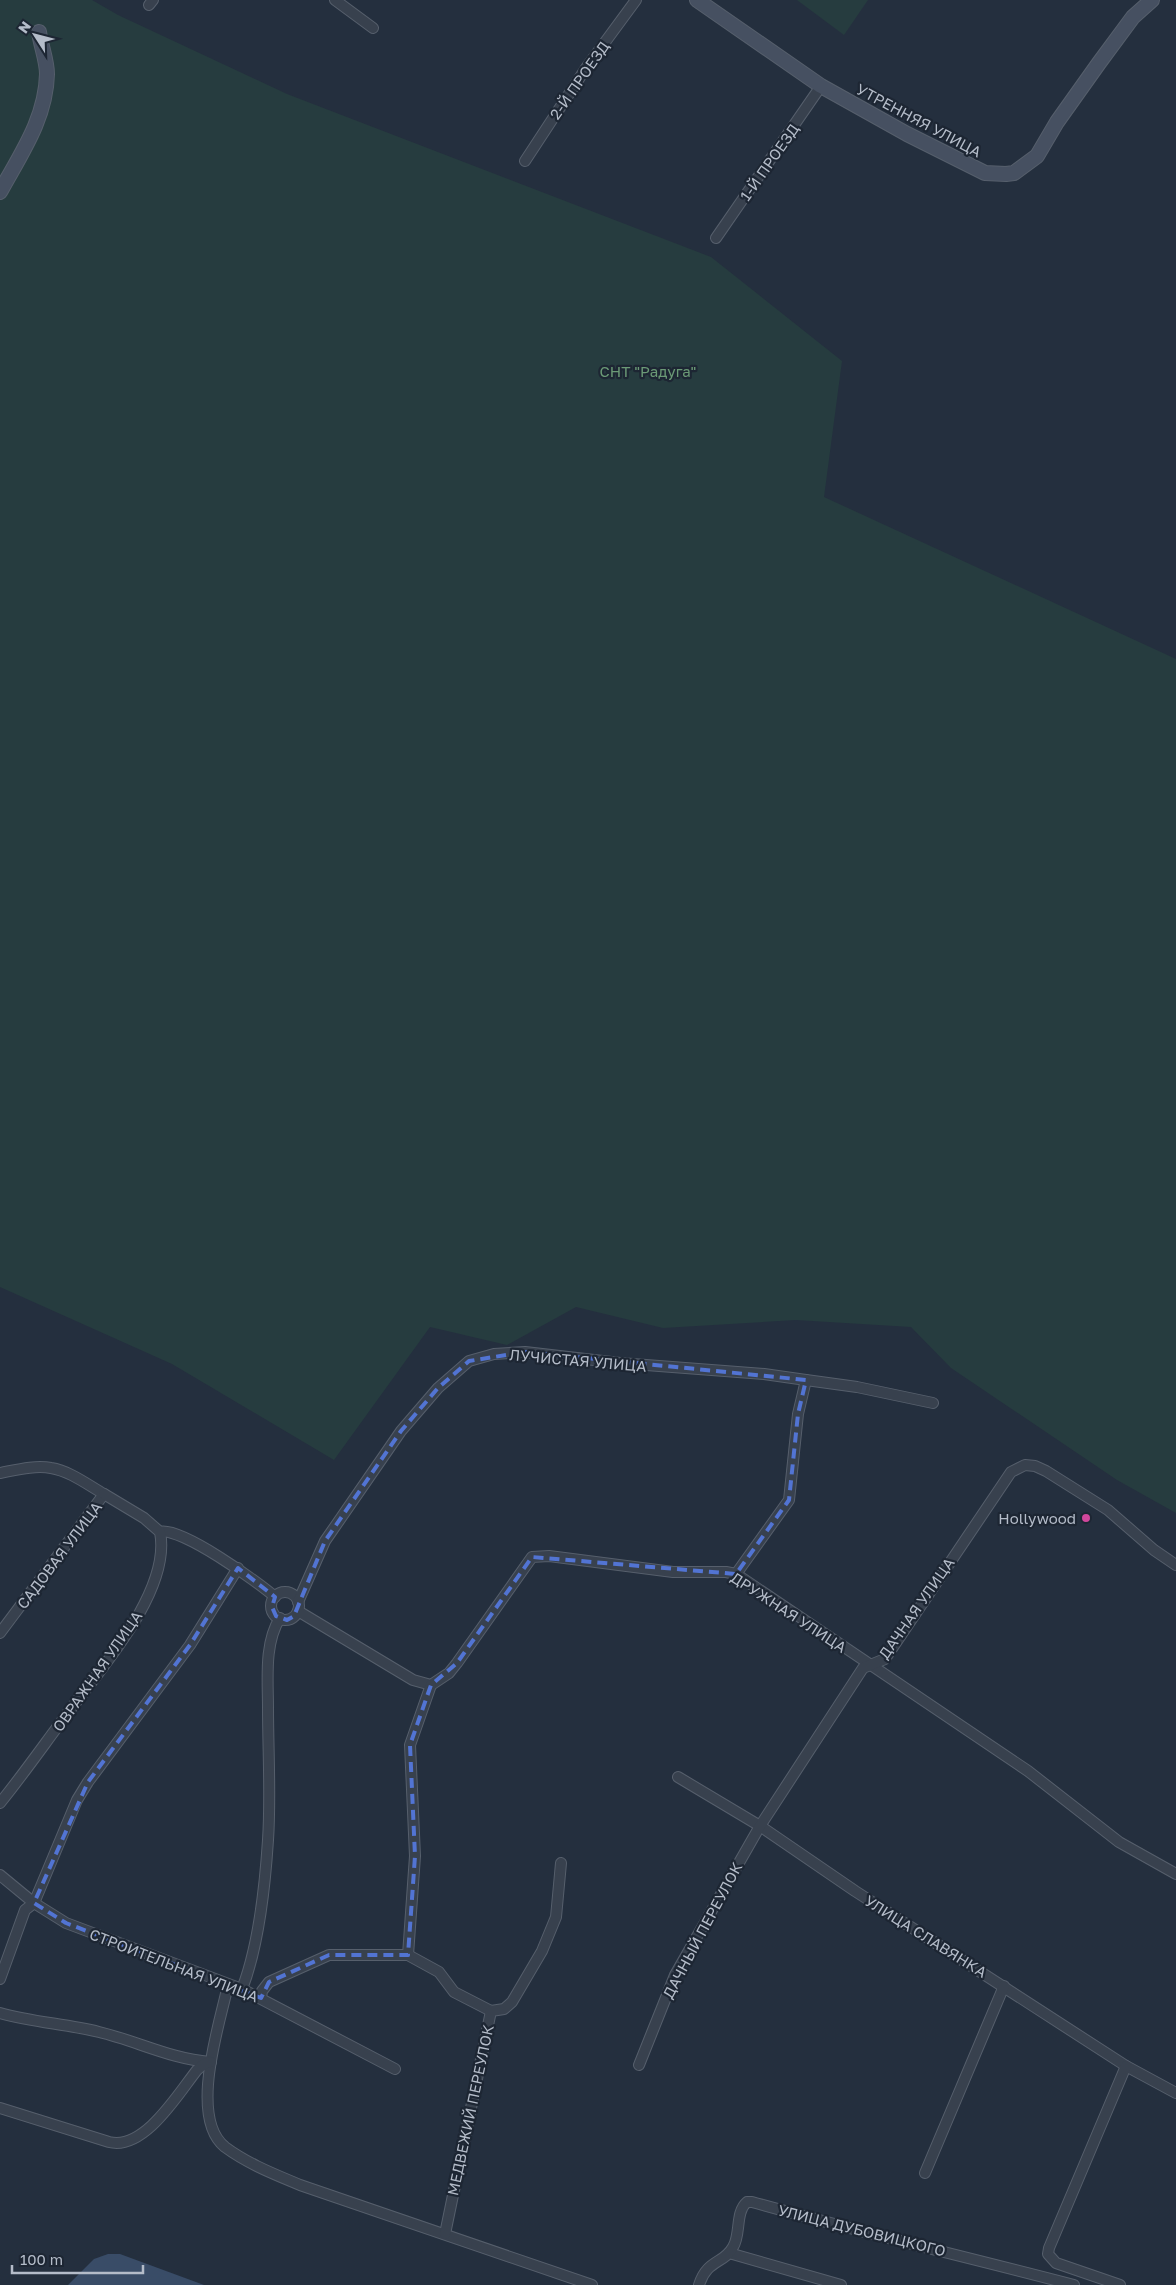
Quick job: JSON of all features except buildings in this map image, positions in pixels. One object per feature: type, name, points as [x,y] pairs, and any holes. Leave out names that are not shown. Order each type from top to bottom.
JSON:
[{"type":"street","points":[[334,0],[373,28]]},
{"type":"street","name":"2-Й ПРОЕЗД","points":[[525,161],[586,68],[636,0]]},
{"type":"street","name":"УТРЕННЯЯ УЛИЦА","points":[[697,0],[821,86],[907,134],[985,173],[1014,173],[1037,156],[1057,122],[1099,63],[1133,17],[1152,0]]},
{"type":"street","points":[[0,192],[4,174],[24,151],[42,109],[47,74],[39,32]]},
{"type":"street","name":"1-Й ПРОЕЗД","points":[[716,238],[821,86]]},
{"type":"street","name":"ЛУЧИСТАЯ УЛИЦА","points":[[298,1607],[326,1541],[401,1431],[438,1388],[469,1361],[494,1354],[525,1352],[620,1363],[764,1374],[857,1387],[933,1403]]},
{"type":"street","points":[[736,1574],[789,1500],[798,1414],[806,1380]]},
{"type":"street","name":"ДАЧНАЯ УЛИЦА","points":[[760,1826],[863,1668],[885,1659],[1011,1472],[1025,1465],[1035,1466],[1046,1471],[1108,1510],[1154,1550],[1176,1565]]},
{"type":"street","name":"САДОВАЯ УЛИЦА","points":[[0,1473],[39,1467],[51,1468],[66,1473],[104,1494],[0,1633]]},
{"type":"street","points":[[104,1494],[144,1518],[160,1532],[176,1533],[238,1568],[275,1597]]},
{"type":"street","name":"ОВРАЖНАЯ УЛИЦА","points":[[0,1804],[131,1629],[151,1590],[160,1558],[160,1532]]},
{"type":"street","name":"ДРУЖНАЯ УЛИЦА","points":[[431,1685],[449,1673],[457,1663],[532,1557],[549,1556],[673,1572],[726,1572],[736,1574],[944,1712],[1028,1771],[1119,1842],[1176,1874]]},
{"type":"street","points":[[0,1979],[25,1910],[34,1903],[77,1800],[88,1782],[190,1645],[238,1568]]},
{"type":"street","points":[[298,1607],[290,1619],[280,1618],[272,1607],[275,1597],[280,1593],[290,1593],[298,1607],[412,1680],[431,1685],[410,1746],[415,1856],[408,1955]]},
{"type":"street","points":[[242,1989],[249,1971],[258,1922],[268,1840],[268,1666],[274,1626],[280,1618]]},
{"type":"street","name":"УЛИЦА СЛАВЯНКА","points":[[678,1778],[760,1826],[855,1891],[1126,2066],[1176,2093]]},
{"type":"street","name":"ДАЧНЫЙ ПЕРЕУЛОК","points":[[639,2065],[675,1975],[760,1826]]},
{"type":"street","name":"МЕДВЕЖИЙ ПЕРЕУЛОК","points":[[445,2234],[491,2011],[504,2009],[512,2002],[542,1951],[556,1917],[561,1863]]},
{"type":"street","name":"СТРОИТЕЛЬНАЯ УЛИЦА","points":[[0,1874],[34,1903],[66,1923],[242,1989],[395,2069]]},
{"type":"street","points":[[261,1998],[262,1991],[269,1982],[329,1955],[408,1955],[439,1972],[454,1992],[491,2011]]},
{"type":"street","points":[[228,1985],[211,2062],[207,2093],[208,2110],[214,2133],[224,2146],[265,2170],[300,2185],[592,2285]]},
{"type":"street","points":[[925,2173],[1004,1986]]},
{"type":"street","points":[[0,2013],[20,2019],[99,2032],[189,2060],[211,2062]]},
{"type":"street","points":[[0,2108],[109,2142],[122,2144],[142,2134],[197,2070],[204,2064],[211,2062]]},
{"type":"street","points":[[1120,2285],[1056,2263],[1048,2254],[1126,2066]]},
{"type":"street","name":"УЛИЦА ДУБОВИЦКОГО","points":[[729,2253],[736,2240],[742,2209],[747,2202],[752,2202],[866,2234],[1074,2285]]},
{"type":"street","points":[[699,2285],[705,2270],[729,2253],[841,2285]]},
{"type":"highlighted area","points":[[525,1352],[806,1380],[798,1414],[789,1500],[736,1574],[532,1557],[457,1663],[431,1685],[410,1745],[415,1856],[408,1955],[329,1955],[269,1982],[261,1998],[66,1923],[34,1903],[88,1782],[190,1645],[238,1568],[275,1597],[272,1607],[276,1616],[287,1620],[294,1616],[325,1541],[401,1431],[438,1388],[469,1361]]},
{"type":"green space","name":"СНТ \"Радуга\"","points":[[0,0],[92,0],[118,15],[287,94],[711,257],[842,361],[824,497],[1176,659],[1176,1513],[1117,1480],[951,1368],[911,1327],[796,1320],[663,1328],[576,1307],[507,1345],[430,1327],[334,1460],[172,1364],[0,1287]]},
{"type":"green space","points":[[797,0],[868,0],[844,35]]},
{"type":"water","points":[[108,2254],[120,2254],[204,2285],[68,2285],[94,2259]]},
{"type":"place","name":"Hollywood","points":[[1086,1518]]}]
